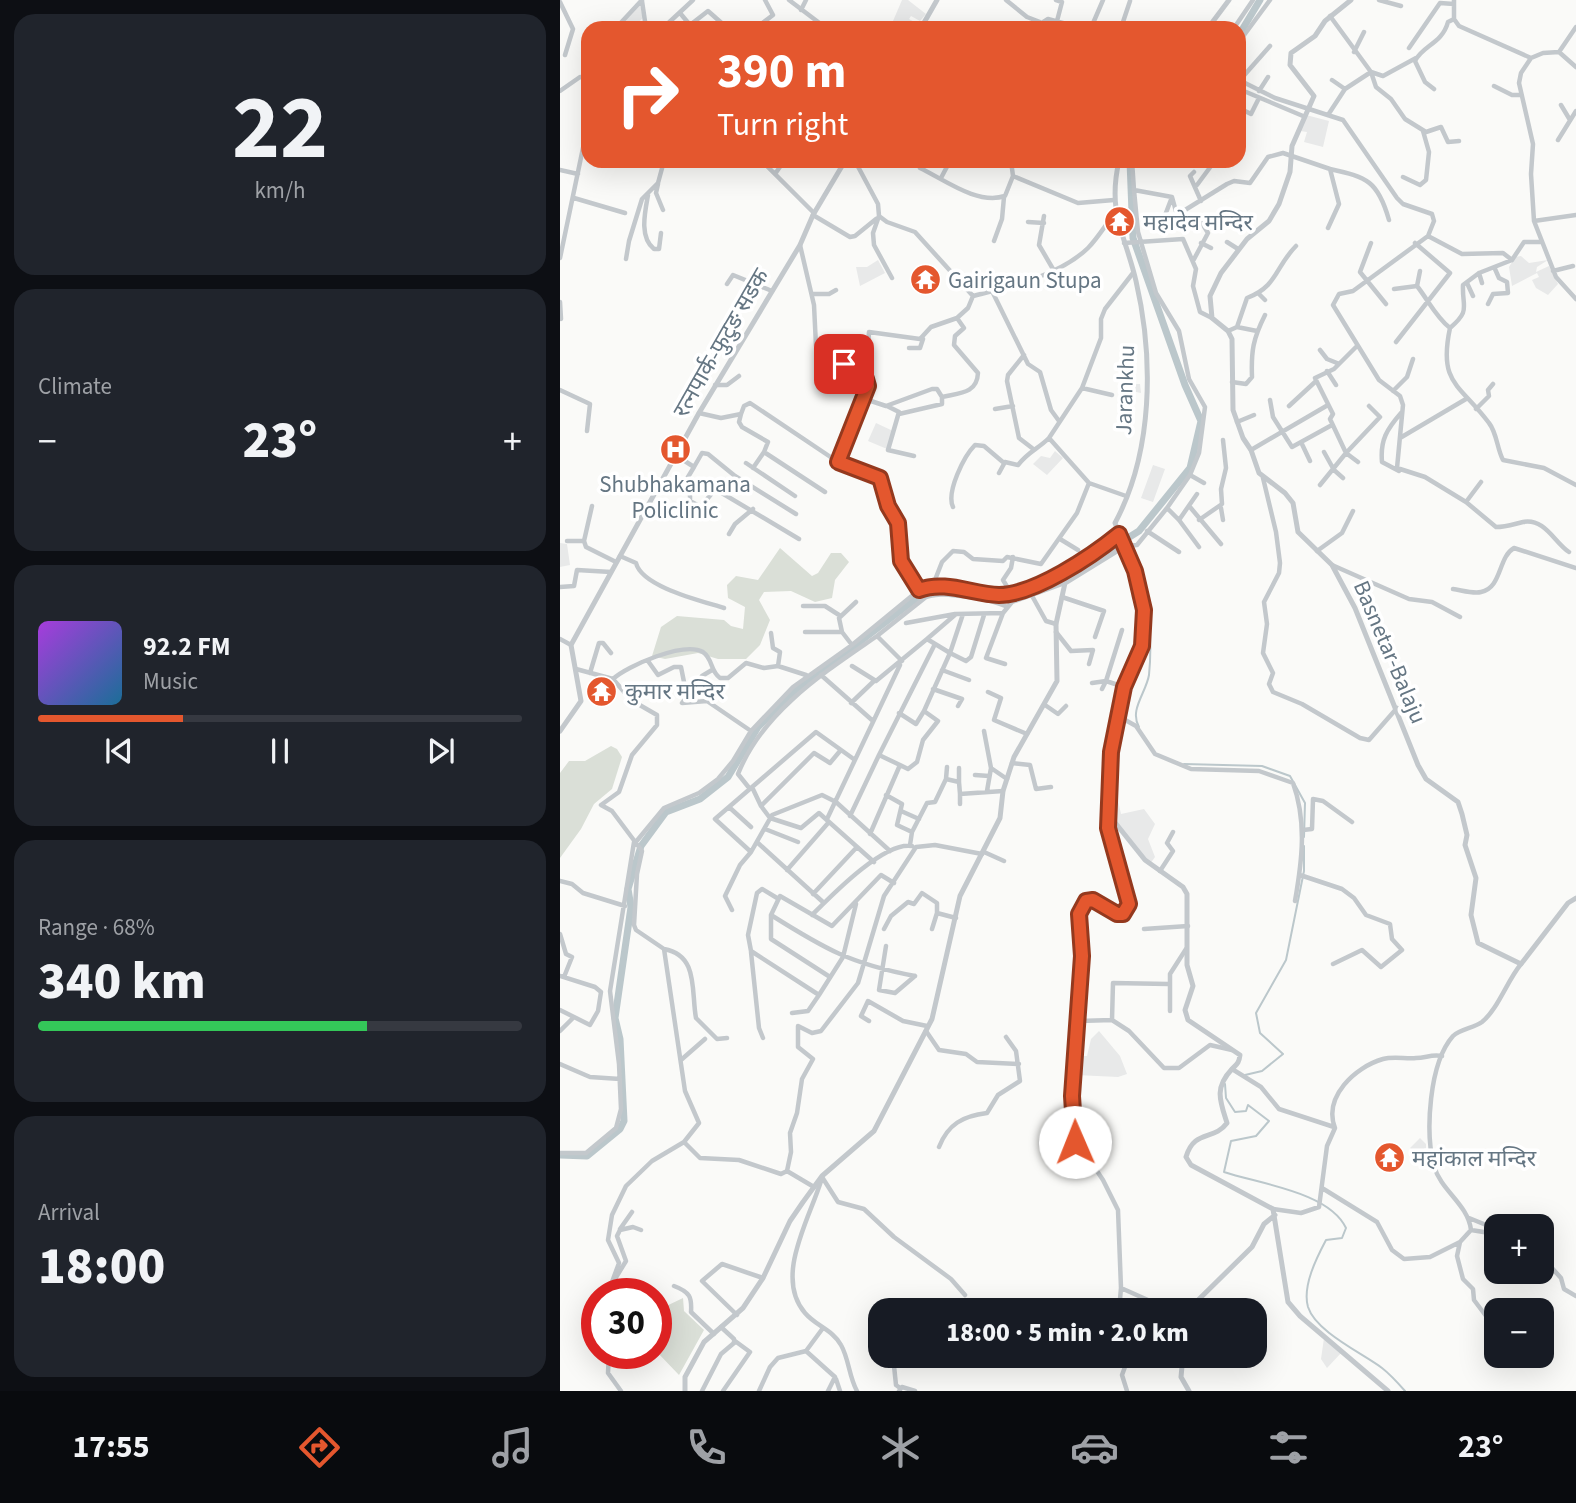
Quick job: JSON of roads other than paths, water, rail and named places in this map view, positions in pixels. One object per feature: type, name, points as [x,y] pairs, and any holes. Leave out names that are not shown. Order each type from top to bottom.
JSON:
[{"type":"street","points":[[622,21],[642,0]]},
{"type":"street","points":[[642,0],[645,21]]},
{"type":"street","points":[[671,21],[693,0]]},
{"type":"street","points":[[765,0],[772,15],[765,21]]},
{"type":"street","points":[[789,0],[816,21]]},
{"type":"street","points":[[801,10],[806,0]]},
{"type":"street","points":[[925,21],[937,0]]},
{"type":"street","points":[[1006,0],[1027,17],[1037,21]]},
{"type":"street","points":[[1043,21],[1057,21],[1062,2],[1056,0]]},
{"type":"street","points":[[1094,21],[1103,0]]},
{"type":"street","points":[[1213,21],[1229,0]]},
{"type":"street","points":[[1239,21],[1253,0]]},
{"type":"street","points":[[1246,33],[1270,0]]},
{"type":"street","points":[[1212,318],[1210,296],[1238,249],[1274,214],[1290,172],[1291,156],[1305,113],[1314,96],[1312,91],[1301,83],[1290,59],[1294,48],[1315,36],[1330,16],[1351,0]]},
{"type":"street","points":[[1379,0],[1401,6]]},
{"type":"street","points":[[1123,21],[1130,1]]},
{"type":"street","points":[[560,2],[573,29],[565,55]]},
{"type":"street","points":[[1409,48],[1440,4],[1454,2],[1454,19],[1466,30],[1531,58]]},
{"type":"street","points":[[694,21],[708,10],[720,21]]},
{"type":"street","points":[[680,13],[687,21]]},
{"type":"street","points":[[1330,16],[1371,72],[1376,87],[1391,99],[1405,119],[1423,131],[1429,152],[1426,180],[1420,185],[1403,177]]},
{"type":"street","points":[[1371,72],[1383,76],[1416,58],[1431,48],[1446,31],[1448,22],[1454,19]]},
{"type":"street","points":[[1559,52],[1576,27]]},
{"type":"street","points":[[1354,52],[1364,32]]},
{"type":"street","points":[[1246,72],[1270,46]]},
{"type":"street","points":[[1576,67],[1559,52],[1544,53],[1531,58],[1519,78],[1520,94],[1533,144],[1534,221],[1553,271],[1576,299]]},
{"type":"street","points":[[1416,58],[1425,82],[1434,89]]},
{"type":"street","points":[[1328,115],[1345,89],[1371,72]]},
{"type":"street","points":[[560,91],[581,77]]},
{"type":"street","points":[[1255,92],[1268,77]]},
{"type":"street","points":[[1332,80],[1345,89]]},
{"type":"street","points":[[1246,85],[1259,98],[1305,113],[1328,115],[1343,120],[1397,198],[1403,204],[1432,214],[1434,221],[1428,236],[1353,291],[1339,294],[1333,305],[1379,380],[1394,391],[1403,405],[1397,468],[1401,471]]},
{"type":"street","points":[[1494,86],[1512,95],[1520,94]]},
{"type":"street","points":[[1246,90],[1305,113]]},
{"type":"street","points":[[1246,112],[1251,114],[1259,98]]},
{"type":"street","points":[[1561,105],[1570,120]]},
{"type":"street","points":[[1558,140],[1576,111]]},
{"type":"street","points":[[1423,131],[1441,127],[1448,142],[1459,141]]},
{"type":"street","points":[[1172,197],[1177,215],[1234,181],[1250,183],[1255,180],[1272,154],[1283,153],[1365,179],[1382,195],[1389,220]]},
{"type":"street","points":[[560,258],[575,198],[581,159]]},
{"type":"street","points":[[662,168],[656,193],[663,210]]},
{"type":"street","points":[[769,168],[814,214],[850,237],[855,236],[879,216]]},
{"type":"street","points":[[775,174],[779,168]]},
{"type":"street","name":"रत्नपार्क-फुटुङ सडक","points":[[571,645],[699,413],[800,245],[814,214],[841,168]]},
{"type":"street","points":[[857,168],[875,195],[879,216],[873,233],[874,245],[892,278]]},
{"type":"street","points":[[920,168],[973,195],[1004,197]]},
{"type":"street","points":[[941,178],[946,168]]},
{"type":"street","points":[[994,241],[1002,219],[1004,197],[1013,176],[1012,168]]},
{"type":"street","name":"Jarankhu","points":[[1118,168],[1115,213],[1134,272],[1144,321],[1146,409],[1138,462],[1115,523],[1119,534]]},
{"type":"street","points":[[906,623],[964,613],[1000,613],[1012,602],[1065,583],[1127,547],[1137,545],[1190,475],[1199,453],[1205,407],[1189,379],[1178,331],[1156,293],[1140,241],[1132,168]]},
{"type":"street","points":[[1196,185],[1209,168]]},
{"type":"street","points":[[1328,228],[1339,204],[1330,169]]},
{"type":"street","points":[[560,170],[578,174]]},
{"type":"street","points":[[1195,172],[1190,176],[1201,201]]},
{"type":"street","points":[[1013,176],[1078,203],[1114,200]]},
{"type":"street","points":[[626,258],[642,199],[658,183]]},
{"type":"street","points":[[1134,190],[1172,197]]},
{"type":"street","points":[[648,195],[643,217],[648,244],[654,249],[659,248],[661,233]]},
{"type":"street","points":[[1164,218],[1172,197]]},
{"type":"street","points":[[575,198],[608,211],[625,213]]},
{"type":"street","points":[[973,296],[1030,282],[1053,269],[1087,249],[1115,213]]},
{"type":"street","points":[[1534,221],[1576,215]]},
{"type":"street","points":[[879,216],[887,222],[915,232],[973,296]]},
{"type":"street","points":[[1044,216],[1040,249],[1053,269]]},
{"type":"street","points":[[1028,222],[1044,223]]},
{"type":"street","points":[[1193,261],[1208,233],[1202,223]]},
{"type":"street","points":[[1428,236],[1462,254],[1503,253],[1512,260]]},
{"type":"street","points":[[1124,243],[1181,238],[1196,269],[1193,286],[1200,312],[1228,331],[1237,327],[1257,331]]},
{"type":"street","points":[[1227,242],[1238,249]]},
{"type":"street","points":[[1540,242],[1524,242],[1512,260],[1495,269],[1479,273],[1462,288],[1466,308],[1463,317],[1450,327],[1444,354],[1449,376],[1491,425],[1503,460],[1544,468],[1576,485]]},
{"type":"street","points":[[1202,243],[1211,248]]},
{"type":"street","points":[[1371,243],[1360,272],[1386,304]]},
{"type":"street","points":[[1396,342],[1450,273],[1415,243]]},
{"type":"street","points":[[800,245],[812,294],[816,346],[837,353],[867,347]]},
{"type":"street","points":[[1237,327],[1245,300],[1259,294],[1274,280],[1281,262],[1296,246]]},
{"type":"street","points":[[1553,271],[1573,266]]},
{"type":"street","points":[[1488,304],[1493,294],[1508,293],[1507,282],[1499,278],[1495,269]]},
{"type":"street","points":[[1420,271],[1417,286],[1439,320],[1450,327]]},
{"type":"street","points":[[953,507],[950,501],[953,488],[966,456],[975,445],[984,446],[1004,463],[1018,465],[1032,448],[1042,445],[1049,438],[1082,388],[1101,338],[1102,315],[1134,272]]},
{"type":"street","points":[[1479,273],[1482,283]]},
{"type":"street","points":[[727,284],[733,275],[772,290]]},
{"type":"street","points":[[1467,284],[1473,296]]},
{"type":"street","points":[[1394,289],[1417,286]]},
{"type":"street","points":[[812,294],[828,294],[836,290]]},
{"type":"street","points":[[992,291],[1028,363],[1040,372],[1051,410],[1059,421]]},
{"type":"street","points":[[1259,294],[1265,300]]},
{"type":"street","points":[[909,348],[920,348],[931,327],[957,318],[968,308],[973,296]]},
{"type":"street","points":[[560,302],[561,319]]},
{"type":"street","points":[[1232,382],[1246,384],[1252,377],[1249,363],[1257,331],[1265,315]]},
{"type":"street","points":[[942,397],[971,390],[977,383],[976,368],[954,345],[955,336],[964,326],[957,318]]},
{"type":"street","name":"Basnetar-Balaju","points":[[1228,331],[1232,339],[1236,422],[1263,478],[1285,493],[1293,503],[1295,525],[1332,565],[1355,608],[1412,753],[1426,779],[1458,802],[1466,835],[1465,845],[1476,878],[1471,915],[1474,936],[1478,943],[1521,964]]},
{"type":"street","points":[[838,462],[865,399],[868,386],[866,379],[869,332],[923,339]]},
{"type":"street","points":[[1289,406],[1315,383],[1318,374],[1327,371],[1357,346]]},
{"type":"street","points":[[1320,350],[1327,359],[1337,363]]},
{"type":"street","points":[[1024,355],[1008,375],[1008,396],[1013,406],[1019,438],[1032,448]]},
{"type":"street","points":[[1394,391],[1407,377],[1413,359]]},
{"type":"street","points":[[827,365],[848,365],[852,372],[866,379]]},
{"type":"street","points":[[1327,371],[1336,385]]},
{"type":"street","points":[[715,385],[727,385],[739,376]]},
{"type":"street","points":[[1315,383],[1333,414],[1330,419],[1346,453],[1358,462]]},
{"type":"street","points":[[1476,409],[1489,396],[1493,384]]},
{"type":"street","points":[[1082,388],[1112,395]]},
{"type":"street","points":[[886,406],[932,389],[937,389],[942,397],[942,404],[899,414]]},
{"type":"street","points":[[560,390],[590,404],[587,431]]},
{"type":"street","points":[[865,399],[898,410],[888,450],[914,456]]},
{"type":"street","points":[[1399,438],[1466,399]]},
{"type":"street","points":[[1270,400],[1273,417],[1292,447],[1332,425]]},
{"type":"street","points":[[753,468],[768,442],[742,427],[741,414],[744,406],[750,403],[838,462],[880,478],[888,506],[898,523],[901,561],[919,590]]},
{"type":"street","points":[[1251,450],[1328,405]]},
{"type":"street","points":[[1320,485],[1380,417],[1368,405]]},
{"type":"street","points":[[995,409],[1013,406]]},
{"type":"street","points":[[1401,412],[1382,441],[1382,462],[1424,477],[1465,502],[1496,527],[1526,521],[1536,524],[1552,533],[1569,552]]},
{"type":"street","points":[[699,413],[721,418],[741,414]]},
{"type":"street","points":[[1236,422],[1254,415]]},
{"type":"street","points":[[1049,438],[1090,484],[1126,496]]},
{"type":"street","points":[[1223,440],[1226,477],[1221,489],[1223,520]]},
{"type":"street","points":[[1301,442],[1310,461]]},
{"type":"street","points":[[764,452],[825,492]]},
{"type":"street","points":[[1324,452],[1334,470],[1343,478]]},
{"type":"street","points":[[796,514],[735,476],[708,454],[702,453],[682,487],[690,493],[690,501],[701,507],[715,489],[753,509],[799,539]]},
{"type":"street","points":[[677,456],[694,467]]},
{"type":"street","points":[[746,463],[795,496]]},
{"type":"street","points":[[999,472],[1004,463]]},
{"type":"street","points":[[1190,475],[1204,483]]},
{"type":"street","points":[[1263,478],[1276,532],[1280,563],[1279,573],[1264,602],[1267,624],[1263,653],[1273,673],[1269,684],[1273,692],[1303,704],[1360,738],[1369,740],[1396,708]]},
{"type":"street","points":[[1465,502],[1481,482]]},
{"type":"street","points":[[933,584],[942,562],[953,551],[990,561],[1003,561],[1013,557],[1041,564],[1077,513],[1090,484]]},
{"type":"street","points":[[1179,520],[1197,494]]},
{"type":"street","points":[[592,506],[584,541],[586,547],[616,562]]},
{"type":"street","points":[[1190,507],[1220,544]]},
{"type":"street","points":[[1167,508],[1199,547]]},
{"type":"street","points":[[1199,520],[1221,508]]},
{"type":"street","points":[[729,534],[735,524],[753,509]]},
{"type":"street","points":[[1317,551],[1342,533],[1353,511]]},
{"type":"street","points":[[1147,531],[1179,552]]},
{"type":"street","points":[[560,1153],[586,1153],[617,1128],[621,1109],[620,1079],[610,991],[634,842],[664,808],[699,793],[718,779],[733,761],[751,731],[806,676],[852,645],[919,590],[933,584],[1011,594],[1059,575],[1119,534],[1127,547],[1136,573],[1143,616],[1142,646],[1124,687],[1111,752],[1108,828],[1129,904],[1123,914],[1117,914],[1093,900],[1086,901],[1079,914],[1082,956],[1077,996],[1079,1021],[1072,1096],[1074,1139],[1103,1180],[1118,1210],[1120,1298]]},
{"type":"street","points":[[1060,539],[1078,550]]},
{"type":"street","points":[[567,541],[584,541]]},
{"type":"street","points":[[1453,589],[1482,592],[1493,584],[1508,551],[1514,548],[1576,568]]},
{"type":"street","points":[[620,556],[636,562],[641,572],[671,591],[724,608]]},
{"type":"street","points":[[1011,594],[1003,580],[1011,568],[1013,557]]},
{"type":"street","points":[[1332,565],[1409,599],[1432,602],[1460,617]]},
{"type":"street","points":[[560,587],[574,586],[577,570],[611,572]]},
{"type":"street","points":[[685,1391],[685,1377],[704,1342],[737,1316],[763,1278],[790,1221],[814,1187],[822,1176],[874,1131],[936,1008],[960,896],[1000,818],[1003,791],[1012,763],[1057,681],[1056,624],[1065,583]]},
{"type":"street","points":[[874,862],[817,813],[801,828],[770,818],[751,788],[738,774],[776,715],[821,674],[892,625],[926,597],[934,594],[981,599],[1008,607]]},
{"type":"street","points":[[1031,594],[1046,621],[1056,624]]},
{"type":"street","points":[[1062,597],[1104,611],[1095,637]]},
{"type":"street","points":[[839,615],[856,602]]},
{"type":"street","points":[[803,606],[825,606],[839,615],[842,632],[852,645]]},
{"type":"street","points":[[899,713],[916,724],[950,653],[964,613]]},
{"type":"street","points":[[1000,613],[986,658],[1004,664]]},
{"type":"street","points":[[851,703],[956,614]]},
{"type":"street","points":[[927,639],[950,653],[969,660],[987,614]]},
{"type":"street","points":[[1102,689],[1122,630]]},
{"type":"street","points":[[805,632],[842,632]]},
{"type":"street","points":[[1056,632],[1071,651],[1093,650],[1088,664]]},
{"type":"street","points":[[771,633],[773,648],[779,652],[778,666]]},
{"type":"street","points":[[877,636],[902,661]]},
{"type":"street","points":[[560,639],[571,645],[581,701],[560,731]]},
{"type":"street","points":[[590,673],[599,643],[603,643],[611,653]]},
{"type":"street","points":[[850,816],[935,644]]},
{"type":"street","points":[[613,679],[622,671],[683,648],[701,651],[709,659],[716,676],[725,680],[743,664],[764,668],[778,666],[806,676]]},
{"type":"street","points":[[648,661],[658,675],[674,667],[681,667],[684,682]]},
{"type":"street","points":[[787,870],[828,820],[902,661]]},
{"type":"street","points":[[852,666],[874,681]]},
{"type":"street","points":[[576,669],[613,679],[631,700],[654,710],[658,720],[638,744],[619,792],[601,806],[612,811],[640,849],[634,928],[676,954],[693,973],[695,1018],[717,1039],[727,1038]]},
{"type":"street","points":[[712,670],[702,676],[682,703],[707,701],[717,705],[751,731]]},
{"type":"street","points":[[942,670],[969,680]]},
{"type":"street","points":[[821,674],[873,721]]},
{"type":"street","points":[[1092,683],[1106,681],[1124,687]]},
{"type":"street","points":[[933,689],[962,699],[958,706]]},
{"type":"street","points":[[988,692],[1001,698],[994,720],[1027,734]]},
{"type":"street","points":[[1045,705],[1058,714],[1066,706]]},
{"type":"street","points":[[879,755],[908,769],[917,762],[923,740],[938,721],[924,711]]},
{"type":"street","points":[[1118,716],[1138,728],[1155,754],[1191,769],[1259,771],[1290,780],[1295,790],[1303,830],[1295,901]]},
{"type":"street","points":[[984,731],[991,768],[987,791]]},
{"type":"street","points":[[751,852],[715,819],[817,732],[855,760]]},
{"type":"street","points":[[761,806],[814,753],[830,763],[840,751]]},
{"type":"street","points":[[1012,763],[1030,765],[1036,789],[1051,786]]},
{"type":"street","points":[[870,834],[900,765]]},
{"type":"street","points":[[787,1171],[791,1152],[790,1133],[797,1113],[802,1079],[813,1059],[798,1047],[799,1026],[812,1033],[821,1031],[850,996],[865,965],[884,896],[894,883],[913,846],[912,832],[928,802],[935,802],[942,793],[947,767]]},
{"type":"street","points":[[959,768],[960,804]]},
{"type":"street","points":[[991,768],[1007,779]]},
{"type":"street","points":[[975,775],[989,776]]},
{"type":"street","points":[[946,779],[959,782]]},
{"type":"street","points":[[960,794],[1003,791]]},
{"type":"street","points":[[887,795],[901,802],[896,823],[912,832]]},
{"type":"street","points":[[733,910],[725,896],[740,865],[758,843],[770,818],[782,809],[819,796],[836,802],[890,851]]},
{"type":"street","points":[[1303,830],[1310,830],[1313,799],[1323,800],[1352,822]]},
{"type":"street","points":[[729,807],[751,827]]},
{"type":"street","points":[[901,811],[919,819]]},
{"type":"street","points":[[1109,814],[1132,847],[1187,894],[1186,949],[1193,986],[1185,1010],[1188,1020],[1237,1050],[1239,1063],[1221,1083],[1218,1093],[1227,1123],[1222,1131],[1199,1137],[1189,1147],[1186,1157],[1191,1165],[1274,1212],[1301,1213],[1319,1207],[1327,1146],[1335,1128],[1332,1121],[1334,1100],[1351,1076],[1384,1059],[1419,1058],[1431,1054],[1442,1056]]},
{"type":"street","points":[[765,829],[798,842]]},
{"type":"street","points":[[1160,871],[1173,851],[1167,843],[1173,832]]},
{"type":"street","points":[[758,843],[824,903]]},
{"type":"street","points":[[812,915],[890,851],[935,845],[984,853],[1004,861]]},
{"type":"street","points":[[813,894],[857,847]]},
{"type":"street","points":[[763,1038],[748,935],[757,892],[762,889],[777,898],[782,897],[832,926],[881,875],[894,883]]},
{"type":"street","points":[[1300,875],[1342,889],[1354,898],[1366,915],[1390,924],[1392,939],[1402,950],[1381,967],[1362,950],[1333,964]]},
{"type":"street","points":[[560,881],[572,884],[583,893],[625,906]]},
{"type":"street","points":[[884,929],[901,907],[908,902],[914,904],[922,893],[938,904],[932,929]]},
{"type":"street","points":[[777,898],[771,915],[771,939],[831,977]]},
{"type":"street","points":[[1484,1313],[1474,1300],[1473,1289],[1463,1279],[1457,1256],[1461,1242],[1471,1230],[1469,1218],[1444,1185],[1434,1164],[1431,1096],[1442,1056],[1454,1035],[1483,1021],[1521,964],[1576,898]]},
{"type":"street","points":[[792,1013],[807,1011],[843,957],[857,900]]},
{"type":"street","points":[[937,913],[956,918]]},
{"type":"street","points":[[771,915],[843,957],[883,970],[915,976],[916,978],[892,993],[879,990],[883,970],[886,946]]},
{"type":"street","points":[[1144,929],[1188,926]]},
{"type":"street","points":[[560,934],[566,954],[572,957],[562,977],[601,989],[598,1011],[590,1024],[560,1010]]},
{"type":"street","points":[[613,1278],[619,1263],[608,1240],[611,1222],[626,1186],[652,1161],[684,1142],[699,1123],[685,1091],[664,949]]},
{"type":"street","points":[[1170,1011],[1168,984],[1173,966],[1186,949]]},
{"type":"street","points":[[751,951],[819,995]]},
{"type":"street","points":[[1112,1020],[1113,983],[1168,984]]},
{"type":"street","points":[[869,1021],[861,1016],[868,1001],[903,1021],[926,1027],[939,1050],[966,1054],[977,1062],[1019,1064]]},
{"type":"street","points":[[560,1031],[573,1018]]},
{"type":"street","points":[[1079,1021],[1112,1020],[1121,1024],[1164,1069],[1179,1068],[1210,1045],[1237,1050]]},
{"type":"street","points":[[939,1147],[947,1129],[956,1122],[987,1113],[998,1096],[1020,1081],[1016,1051],[1006,1038]]},
{"type":"street","points":[[681,1060],[705,1039]]},
{"type":"street","points":[[560,1064],[590,1077],[620,1079]]},
{"type":"street","points":[[1234,1070],[1261,1087],[1279,1109],[1335,1128]]},
{"type":"street","points":[[684,1142],[700,1158],[739,1160],[781,1174],[787,1171]]},
{"type":"street","points":[[787,1171],[814,1187]]},
{"type":"street","points":[[822,1176],[838,1202],[864,1209],[894,1237],[951,1279],[965,1295]]},
{"type":"street","points":[[822,1176],[794,1263],[792,1294],[805,1314],[842,1347],[858,1391]]},
{"type":"street","points":[[1322,1188],[1377,1222],[1392,1251],[1404,1259],[1430,1257],[1461,1242]]},
{"type":"street","points":[[616,1278],[625,1261],[617,1236],[632,1212]]},
{"type":"street","points":[[1200,1298],[1245,1255],[1274,1212]]},
{"type":"street","points":[[1274,1212],[1288,1302],[1300,1316],[1388,1391]]},
{"type":"street","points":[[1469,1218],[1484,1224]]},
{"type":"street","points":[[620,1230],[633,1227],[641,1230]]},
{"type":"street","points":[[1471,1230],[1484,1232]]},
{"type":"street","points":[[737,1316],[702,1281],[722,1264],[763,1278]]},
{"type":"street","points":[[1554,1271],[1561,1279],[1564,1289],[1576,1296]]},
{"type":"street","points":[[674,1286],[689,1293],[692,1299],[691,1312],[714,1334]]},
{"type":"street","points":[[1121,1288],[1143,1298]]},
{"type":"street","points":[[721,1327],[734,1341],[750,1352],[723,1391]]},
{"type":"street","points":[[759,1391],[770,1367],[778,1358],[806,1351],[823,1328]]},
{"type":"street","points":[[702,1391],[721,1354],[734,1341]]},
{"type":"street","points":[[806,1351],[836,1379],[840,1391]]},
{"type":"street","points":[[894,1368],[896,1385],[900,1389],[915,1391]]},
{"type":"street","points":[[1125,1368],[1122,1375],[1128,1391]]},
{"type":"street","points":[[1182,1368],[1181,1377],[1189,1391]]},
{"type":"street","points":[[608,1369],[608,1373],[621,1391]]},
{"type":"street","points":[[828,1391],[836,1379]]},
{"type":"waterway","points":[[1246,23],[1260,0]]},
{"type":"waterway","points":[[560,1155],[587,1156],[620,1129],[624,1121],[620,1039],[615,1018],[631,907],[628,889],[641,846],[666,812],[700,799],[728,777],[758,727],[789,696],[926,591],[1009,600],[1061,580],[1139,531],[1190,468],[1201,421],[1185,385],[1133,238],[1130,168]]},
{"type":"waterway","points":[[1128,535],[1139,569],[1149,621],[1149,675],[1136,714],[1139,727]]},
{"type":"waterway","points":[[1184,764],[1262,766],[1290,776],[1305,803],[1304,837]]},
{"type":"waterway","points":[[1245,1075],[1262,1071],[1283,1054],[1260,1033],[1256,1013],[1286,960],[1304,871],[1304,846]]},
{"type":"waterway","points":[[1225,1084],[1226,1098],[1235,1112],[1246,1111],[1248,1105],[1269,1121],[1256,1136],[1231,1141],[1224,1172],[1292,1191],[1325,1206],[1337,1216],[1346,1228],[1342,1238],[1326,1240],[1311,1272],[1307,1290],[1308,1307],[1320,1325],[1382,1368],[1405,1391]]},
{"type":"place","name":"महादेव मन्दिर","points":[[1120,222]]},
{"type":"place","name":"Gairigaun Stupa","points":[[925,280]]},
{"type":"place","name":"Shubhakamana Policlinic","points":[[675,450]]},
{"type":"place","name":"कुमार मन्दिर","points":[[602,691]]},
{"type":"place","name":"महांकाल मन्दिर","points":[[1389,1158]]}]
